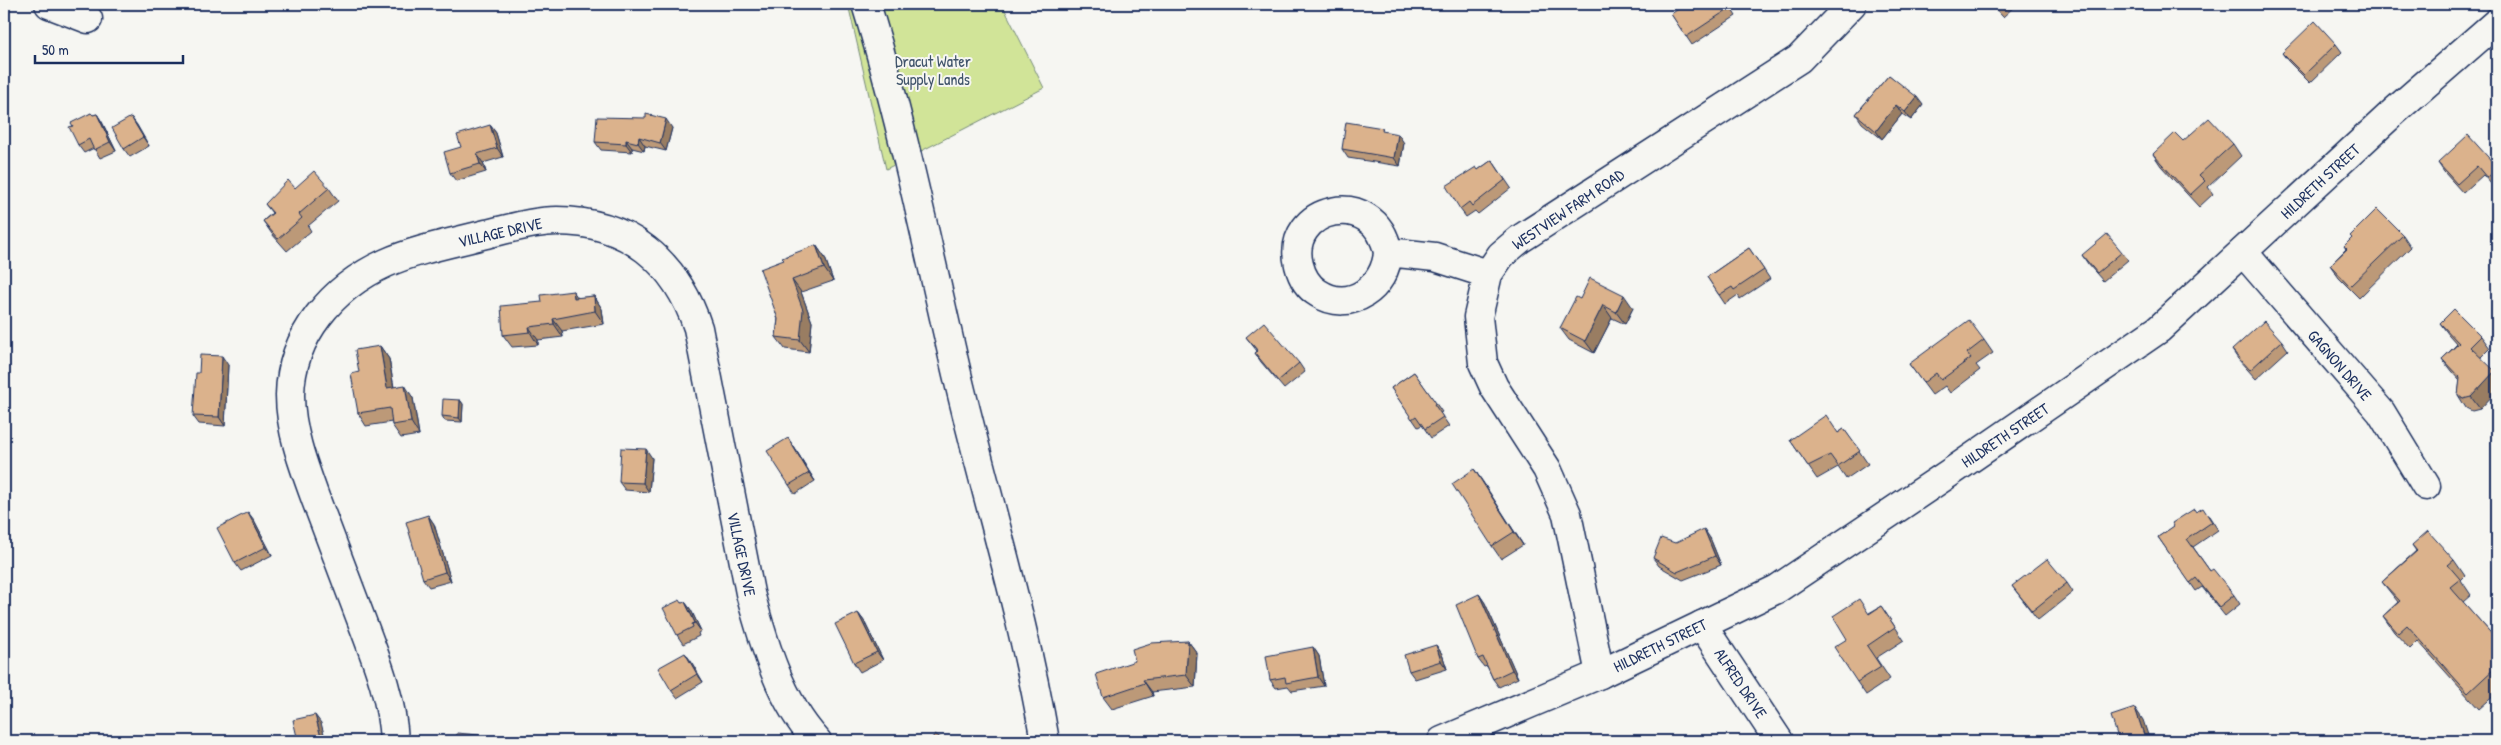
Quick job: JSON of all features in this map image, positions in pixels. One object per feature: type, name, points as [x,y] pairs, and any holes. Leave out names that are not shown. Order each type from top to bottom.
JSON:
[{"type":"street","points":[[49,4],[88,19]]},
{"type":"street","points":[[866,4],[927,235],[957,375],[1034,678],[1045,741]]},
{"type":"street","name":"WESTVIEW FARM ROAD","points":[[1600,674],[1564,506],[1543,462],[1494,387],[1483,363],[1478,317],[1488,274],[1501,255],[1520,238],[1799,59],[1852,4]]},
{"type":"street","name":"HILDRETH STREET","points":[[1442,741],[1600,674],[1777,589],[2152,334],[2396,110],[2497,22]]},
{"type":"street","name":"VILLAGE DRIVE","points":[[394,741],[391,710],[381,673],[300,454],[290,397],[291,380],[298,349],[305,334],[323,309],[346,287],[375,268],[429,249],[530,224],[559,221],[595,224],[635,241],[668,270],[691,307],[698,328],[756,618],[784,692],[798,716],[817,741]]},
{"type":"street","points":[[1388,252],[1435,257],[1488,274]]},
{"type":"street","name":"GAGNON DRIVE","points":[[2243,252],[2381,412],[2426,486]]},
{"type":"street","name":"ALFRED DRIVE","points":[[1702,625],[1779,741]]},
{"type":"green space","name":"Dracut Water Supply Lands","points":[[848,4],[1002,4],[1044,88],[886,169]]},
{"type":"building","points":[[1686,4],[1728,4],[1730,8],[1686,37],[1671,14]]},
{"type":"building","points":[[1993,4],[2002,4],[1997,8]]},
{"type":"building","points":[[2315,21],[2336,44],[2304,75],[2282,53]]},
{"type":"building","points":[[1889,75],[1917,97],[1905,112],[1896,105],[1876,131],[1856,114]]},
{"type":"building","points":[[91,113],[93,115],[97,114],[110,142],[94,150],[89,139],[78,145],[69,127],[73,126],[71,123]]},
{"type":"building","points":[[646,114],[666,119],[660,143],[639,137],[638,143],[626,140],[626,144],[595,142],[597,117],[646,118]]},
{"type":"building","points":[[131,117],[143,137],[124,149],[112,128]]},
{"type":"building","points":[[2209,118],[2233,144],[2199,175],[2205,181],[2190,195],[2153,154],[2175,133],[2183,141]]},
{"type":"building","points":[[1346,122],[1383,128],[1382,131],[1398,134],[1394,158],[1342,149]]},
{"type":"building","points":[[490,125],[497,148],[477,154],[480,164],[450,173],[444,152],[461,147],[457,135]]},
{"type":"building","points":[[2468,135],[2497,169],[2487,178],[2477,166],[2457,184],[2438,163]]},
{"type":"building","points":[[1492,160],[1505,180],[1472,206],[1469,202],[1460,209],[1446,186],[1476,167],[1478,170]]},
{"type":"building","points":[[314,171],[329,188],[299,214],[302,218],[278,239],[263,221],[273,213],[265,204],[288,180],[295,188]]},
{"type":"building","points":[[2377,209],[2403,235],[2350,286],[2330,265],[2347,249],[2344,246],[2352,238],[2350,236]]},
{"type":"building","points":[[2107,234],[2122,252],[2097,273],[2082,255]]},
{"type":"building","points":[[816,245],[824,268],[792,280],[803,310],[800,340],[776,337],[778,319],[760,269]]},
{"type":"building","points":[[1749,248],[1764,270],[1734,290],[1732,287],[1719,295],[1707,277]]},
{"type":"building","points":[[1590,278],[1624,295],[1616,312],[1603,305],[1585,341],[1560,328],[1576,297],[1580,299]]},
{"type":"building","points":[[573,291],[574,298],[594,296],[595,311],[553,319],[554,324],[529,327],[530,332],[503,335],[501,306],[542,302],[541,295]]},
{"type":"building","points":[[2454,309],[2481,336],[2470,347],[2495,371],[2471,397],[2463,399],[2458,395],[2460,378],[2442,359],[2459,343],[2440,323]]},
{"type":"building","points":[[1969,320],[1984,340],[1967,353],[1971,358],[1941,380],[1936,373],[1923,383],[1909,364]]},
{"type":"building","points":[[2264,321],[2282,341],[2250,370],[2232,350]]},
{"type":"building","points":[[1264,322],[1299,363],[1278,381],[1255,353],[1258,351],[1246,337]]},
{"type":"building","points":[[380,346],[387,388],[405,385],[411,422],[392,425],[390,408],[358,413],[351,374],[359,372],[355,350]]},
{"type":"building","points":[[200,355],[222,356],[219,417],[193,416],[196,373],[199,373]]},
{"type":"building","points":[[1414,372],[1436,403],[1434,404],[1443,417],[1425,429],[1416,416],[1412,419],[1391,388]]},
{"type":"building","points":[[443,399],[460,400],[459,418],[442,416]]},
{"type":"building","points":[[1826,415],[1838,433],[1844,429],[1860,451],[1838,466],[1830,455],[1808,466],[1790,440]]},
{"type":"building","points":[[788,438],[809,473],[789,485],[767,451]]},
{"type":"building","points":[[621,448],[646,449],[643,483],[619,482]]},
{"type":"building","points":[[1474,469],[1514,532],[1492,546],[1452,484]]},
{"type":"building","points":[[2203,508],[2212,522],[2187,539],[2210,571],[2213,569],[2234,595],[2219,607],[2196,578],[2190,583],[2158,537],[2174,526],[2172,523],[2194,509],[2196,512]]},
{"type":"building","points":[[248,512],[266,547],[235,563],[217,528]]},
{"type":"building","points":[[428,515],[445,572],[423,579],[406,522]]},
{"type":"building","points":[[1704,529],[1715,556],[1677,572],[1653,558],[1661,538],[1675,543]]},
{"type":"building","points":[[2428,531],[2454,560],[2448,565],[2460,579],[2450,587],[2497,640],[2497,666],[2468,693],[2407,625],[2398,633],[2383,616],[2400,601],[2382,582],[2417,551],[2412,545]]},
{"type":"building","points":[[2047,559],[2067,583],[2032,611],[2012,586]]},
{"type":"building","points":[[1479,594],[1512,670],[1493,679],[1483,657],[1478,659],[1456,605]]},
{"type":"building","points":[[1859,599],[1869,614],[1881,606],[1895,627],[1867,646],[1881,667],[1857,682],[1834,647],[1847,639],[1833,616]]},
{"type":"building","points":[[680,600],[682,603],[685,602],[695,623],[692,624],[693,627],[677,635],[663,608]]},
{"type":"building","points":[[858,613],[877,652],[854,663],[835,624]]},
{"type":"building","points":[[1188,641],[1186,675],[1143,680],[1145,683],[1103,697],[1096,674],[1135,661],[1132,649],[1151,643]]},
{"type":"building","points":[[1436,645],[1441,661],[1409,671],[1404,655]]},
{"type":"building","points":[[1313,647],[1318,677],[1286,683],[1285,677],[1270,680],[1266,656]]},
{"type":"building","points":[[685,653],[697,674],[671,690],[658,668]]},
{"type":"building","points":[[2135,708],[2146,741],[2119,741],[2111,716]]},
{"type":"building","points":[[315,715],[322,741],[298,741],[293,720]]},
{"type":"building","points":[[457,733],[479,735],[478,741],[456,741]]},
{"type":"building","points":[[935,734],[945,741],[930,741]]}]
